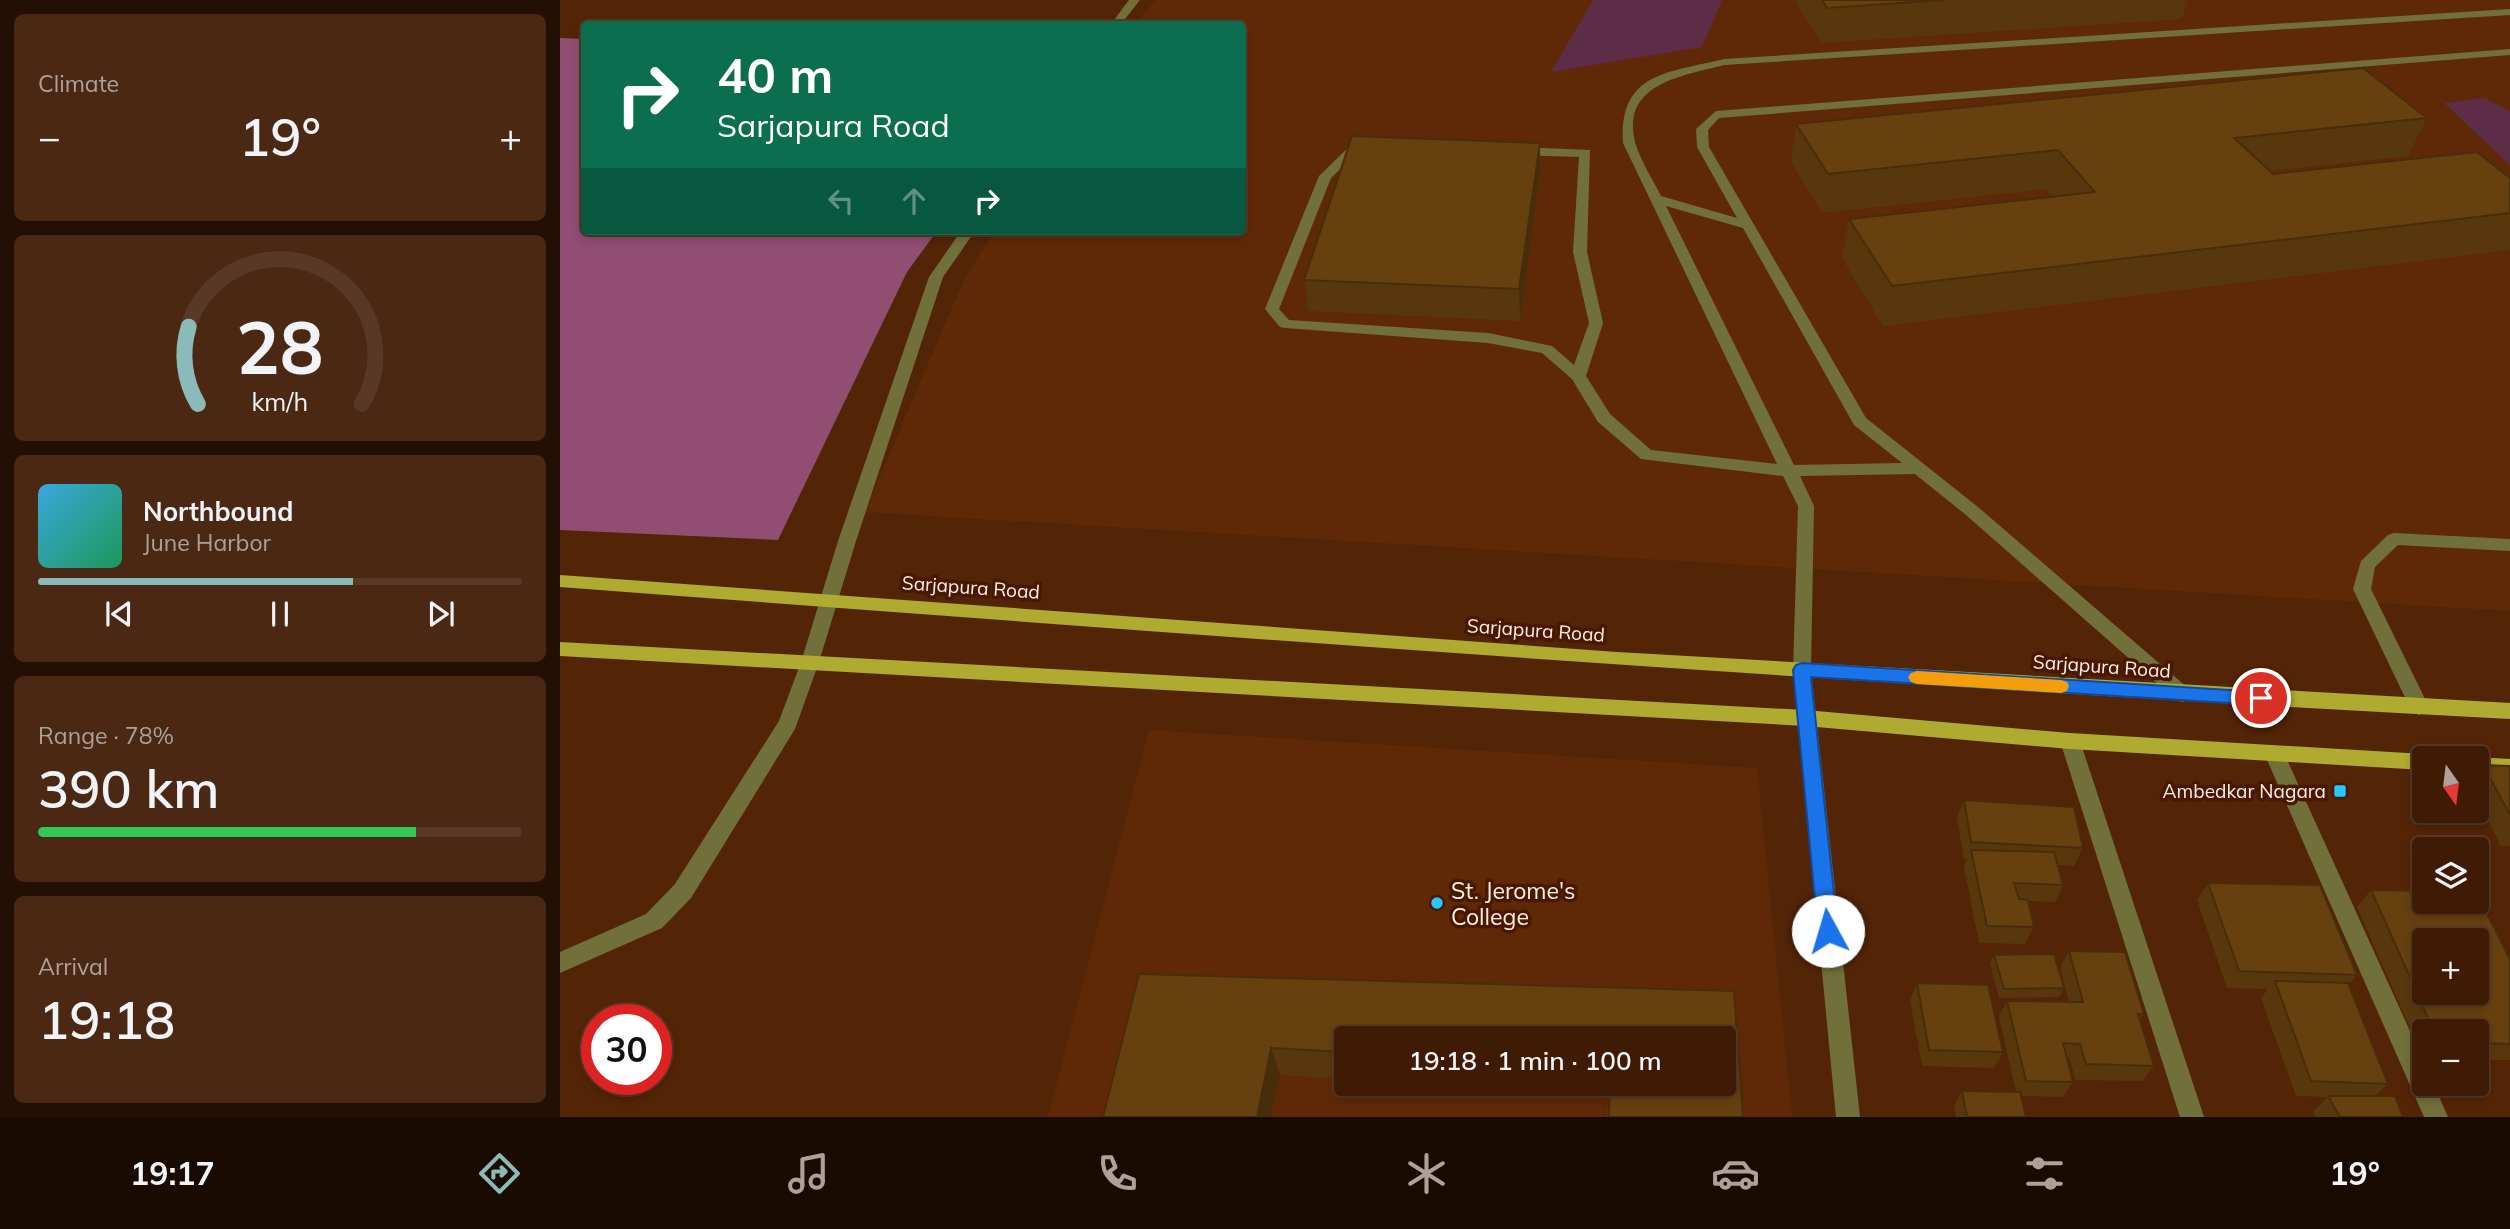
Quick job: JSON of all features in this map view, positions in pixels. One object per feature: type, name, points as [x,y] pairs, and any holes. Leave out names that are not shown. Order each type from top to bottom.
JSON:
[{"type":"main road","name":"Sarjapura Road","points":[[560,581],[1617,659],[2510,711]]},
{"type":"main road","points":[[560,649],[1805,718],[2070,741],[2412,761]]},
{"type":"main road","points":[[2489,766],[2510,767]]},
{"type":"street","points":[[1118,21],[1135,0]]},
{"type":"street","points":[[1848,1117],[1805,718],[1802,670],[1806,506],[1629,143],[1628,117],[1640,91],[1676,75],[1724,62],[2510,12]]},
{"type":"street","points":[[2182,694],[1972,511],[1860,421],[1703,146],[1702,129],[1716,115],[2510,51]]},
{"type":"street","points":[[1382,148],[1355,148],[1325,176],[1272,309],[1285,324],[1488,338],[1547,349],[1578,376],[1604,418],[1647,455],[1788,471],[1919,468]]},
{"type":"street","points":[[1504,151],[1586,153],[1580,252],[1596,323],[1578,376]]},
{"type":"street","points":[[1657,199],[1749,226]]},
{"type":"street","points":[[560,963],[654,921],[683,891],[788,723],[936,277],[965,235]]},
{"type":"street","points":[[2419,707],[2362,589],[2367,565],[2393,539],[2510,545]]},
{"type":"street","points":[[2070,741],[2192,1117]]},
{"type":"street","points":[[2274,753],[2436,1117]]},
{"type":"shaded area","points":[[1155,0],[2510,0],[2510,611],[865,512],[965,277],[992,235],[1246,235],[1246,21],[1138,21]]},
{"type":"shaded area","points":[[1593,0],[1722,0],[1702,47],[1551,72]]},
{"type":"shaded area","points":[[560,38],[581,39],[581,235],[934,235],[907,272],[778,540],[560,530]]},
{"type":"shaded area","points":[[2485,98],[2510,112],[2510,165],[2444,103]]},
{"type":"shaded area","name":"St. Jerome's College","points":[[1149,730],[1757,768],[1792,1117],[1048,1117]]},
{"type":"building","points":[[1822,0],[1943,0],[1827,8]]},
{"type":"building","points":[[2363,68],[2427,118],[2234,138],[2273,174],[2477,152],[2510,178],[2510,213],[1892,286],[1849,219],[2095,192],[2058,150],[1828,174],[1796,124]]},
{"type":"building","points":[[1352,136],[1540,143],[1519,289],[1304,280]]},
{"type":"building","points":[[2489,765],[2510,766],[2510,815],[2489,776]]},
{"type":"building","points":[[1964,800],[2074,807],[2083,848],[1971,842]]},
{"type":"building","points":[[1971,850],[2054,852],[2063,885],[2014,883],[2019,899],[2028,900],[2034,927],[1987,926]]},
{"type":"building","points":[[2208,883],[2320,885],[2357,975],[2239,971]]},
{"type":"building","points":[[2371,890],[2412,891],[2412,914],[2487,914],[2510,959],[2510,1044],[2489,1043],[2489,1019],[2429,1019],[2422,1005],[2489,1005],[2489,928],[2412,928],[2412,982]]},
{"type":"building","points":[[2069,951],[2125,952],[2144,1014],[2138,1014],[2154,1066],[2086,1064],[2080,1044],[2063,1043],[2073,1082],[2026,1081],[2007,1001],[2083,1002]]},
{"type":"building","points":[[2054,954],[2064,988],[2004,989],[1994,955]]},
{"type":"building","points":[[1139,974],[1734,991],[1743,1117],[1609,1117],[1610,1096],[1736,1096],[1736,1026],[1334,1026],[1334,1051],[1271,1048],[1257,1117],[1103,1117]]},
{"type":"building","points":[[2275,981],[2348,983],[2388,1084],[2311,1081]]},
{"type":"building","points":[[1917,983],[1988,985],[2003,1052],[1929,1050]]},
{"type":"building","points":[[1962,1091],[2020,1092],[2026,1117],[1967,1117]]},
{"type":"building","points":[[2328,1096],[2395,1096],[2403,1117],[2340,1117]]},
{"type":"slow traffic","points":[[1917,677],[2061,686]]},
{"type":"place","name":"Ambedkar Nagara","points":[[2340,791]]},
{"type":"place","name":"St. Jerome's College","points":[[1437,903]]},
{"type":"route","points":[[1828,931],[1802,670],[2261,698]]}]
